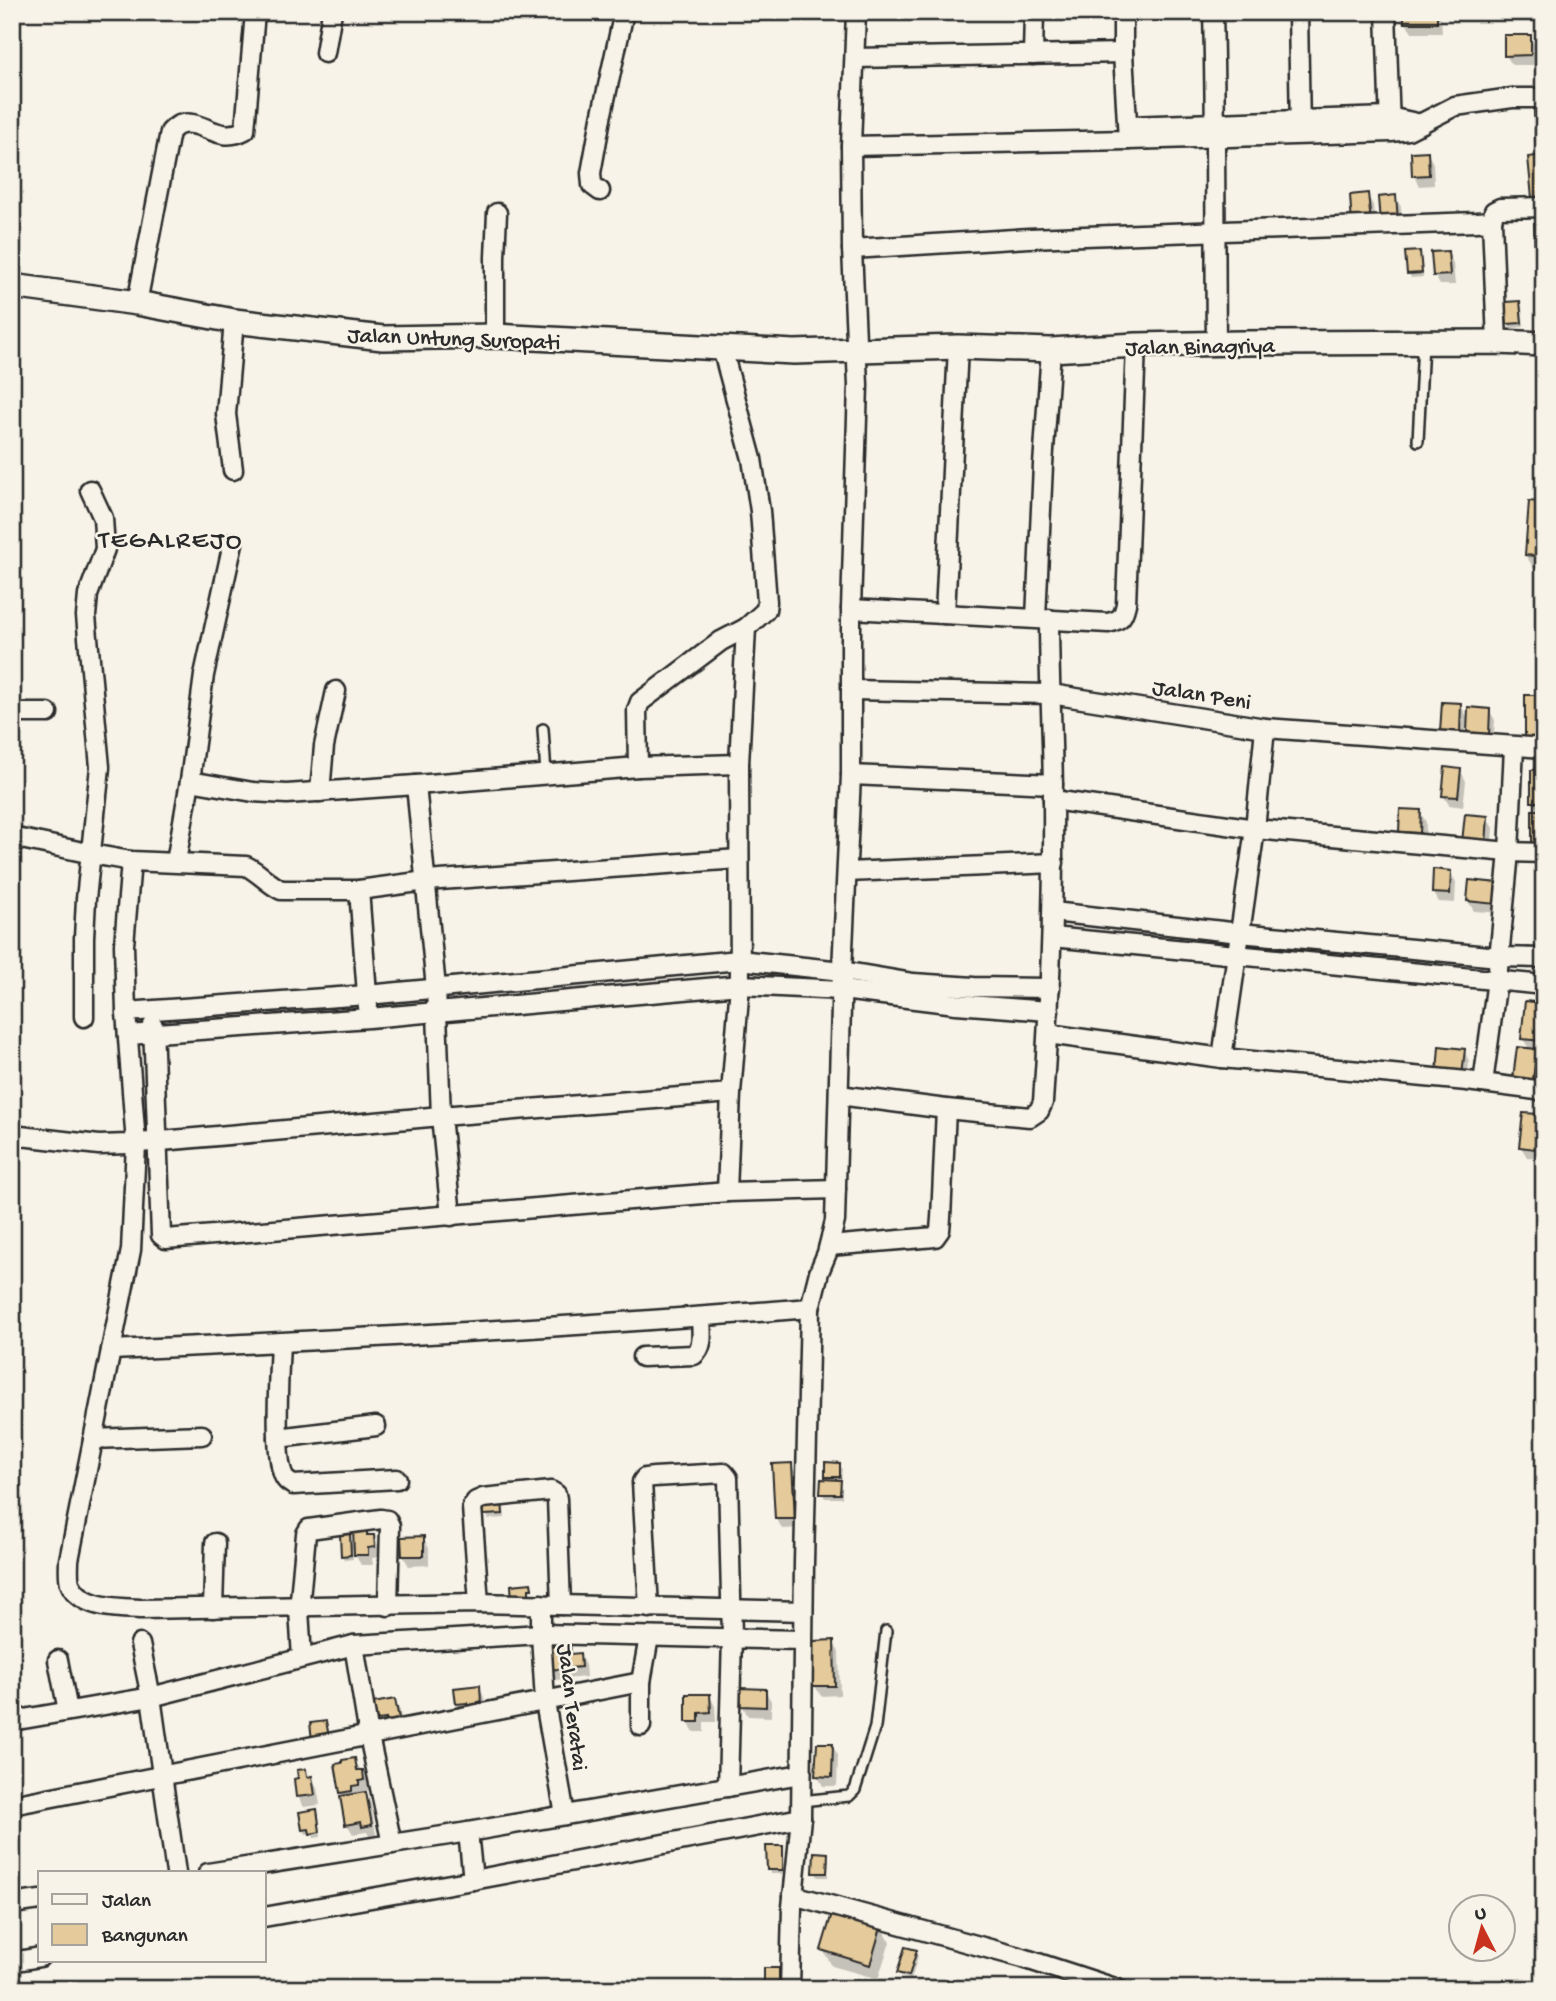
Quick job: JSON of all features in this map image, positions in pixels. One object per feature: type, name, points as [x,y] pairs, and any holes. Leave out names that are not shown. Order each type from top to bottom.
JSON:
[{"type":"street","points":[[137,303],[170,132],[179,125],[192,124],[224,135],[236,135],[245,130],[255,12]]},
{"type":"street","points":[[325,53],[332,12]]},
{"type":"street","points":[[600,191],[592,185],[592,173],[624,12]]},
{"type":"street","points":[[790,1989],[793,1895],[801,1809],[810,1308],[835,1221],[851,775],[851,609],[858,385],[851,146],[856,12]]},
{"type":"street","points":[[1033,55],[1034,12]]},
{"type":"street","points":[[1123,12],[1128,133]]},
{"type":"street","points":[[1213,12],[1216,343]]},
{"type":"street","points":[[1298,12],[1300,127]]},
{"type":"street","points":[[1386,12],[1390,124]]},
{"type":"street","points":[[855,58],[1123,53]]},
{"type":"street","points":[[851,146],[1128,133],[1421,124],[1455,106],[1512,98],[1544,98]]},
{"type":"street","points":[[1497,342],[1492,221],[1494,211],[1500,208],[1544,207]]},
{"type":"street","points":[[495,336],[497,213]]},
{"type":"street","points":[[852,249],[1029,238],[1492,221]]},
{"type":"street","name":"Jalan Untung Suropati","points":[[13,286],[137,303],[234,321],[383,338],[495,336],[793,352],[857,350]]},
{"type":"street","points":[[233,470],[226,414],[234,321]]},
{"type":"street","name":"Jalan Binagriya","points":[[857,350],[958,347],[1051,350],[1216,343],[1544,344]]},
{"type":"street","points":[[851,609],[1108,623],[1119,621],[1124,616],[1126,590],[1136,345]]},
{"type":"street","points":[[945,614],[958,347]]},
{"type":"street","points":[[638,766],[637,710],[640,702],[721,641],[746,628],[766,610],[760,511],[752,459],[722,348]]},
{"type":"street","points":[[839,1095],[1031,1117],[1039,1111],[1043,1102],[1054,863],[1051,694],[1042,619],[1043,465],[1051,350]]},
{"type":"street","points":[[85,1017],[84,938],[100,767],[86,615],[88,595],[105,549],[103,518],[90,490]]},
{"type":"street","points":[[176,862],[204,675],[233,543]]},
{"type":"street","points":[[727,1192],[731,1093],[740,985],[740,764],[746,628]]},
{"type":"street","name":"Jalan Peni","points":[[852,690],[1051,694],[1265,728],[1544,748]]},
{"type":"street","points":[[320,792],[324,746],[336,691]]},
{"type":"street","points":[[12,713],[48,713]]},
{"type":"street","points":[[1222,1058],[1255,829],[1265,728]]},
{"type":"street","points":[[1483,1083],[1497,981],[1509,852],[1514,747]]},
{"type":"street","points":[[190,781],[253,792],[286,794],[638,766],[740,764]]},
{"type":"street","points":[[851,775],[1053,792],[1255,829],[1544,853]]},
{"type":"street","points":[[416,785],[436,988],[441,1116],[451,1216]]},
{"type":"street","points":[[12,837],[126,860],[246,866],[281,890],[359,890],[426,881],[739,859]]},
{"type":"street","points":[[126,860],[124,944],[132,1144],[131,1250],[69,1560],[69,1581],[77,1593],[92,1603],[111,1608],[213,1608],[300,1613],[479,1603],[541,1618],[649,1637],[803,1640]]},
{"type":"street","points":[[847,872],[1054,863]]},
{"type":"street","points":[[359,890],[369,1017]]},
{"type":"street","points":[[1053,912],[1240,933],[1499,957],[1544,958]]},
{"type":"street","points":[[1052,937],[1544,985]]},
{"type":"street","points":[[126,1012],[367,995],[739,960],[842,971],[913,991],[1049,1011]]},
{"type":"street","points":[[128,1035],[740,985],[913,991],[974,987],[1050,988]]},
{"type":"street","points":[[151,1011],[161,1235],[166,1239],[727,1192],[836,1189]]},
{"type":"street","points":[[1048,1034],[1222,1058],[1544,1091]]},
{"type":"street","points":[[12,1135],[99,1145],[132,1144],[731,1093]]},
{"type":"street","points":[[829,1246],[935,1237],[940,1230],[942,1219],[946,1109]]},
{"type":"street","points":[[111,1350],[280,1343],[810,1308]]},
{"type":"street","points":[[642,1357],[694,1355],[702,1342],[701,1317]]},
{"type":"street","points":[[280,1343],[278,1438],[284,1477],[293,1485],[397,1479]]},
{"type":"street","points":[[278,1438],[376,1426]]},
{"type":"street","points":[[93,1439],[202,1435]]},
{"type":"street","points":[[649,1608],[642,1482],[645,1478],[654,1476],[724,1473],[728,1478],[732,1610],[728,1787]]},
{"type":"street","points":[[479,1603],[472,1507],[476,1501],[484,1498],[551,1490],[556,1494],[557,1500],[561,1605]]},
{"type":"street","points":[[302,1658],[300,1613],[306,1534],[309,1530],[387,1520],[390,1526],[388,1606]]},
{"type":"street","points":[[213,1608],[215,1543]]},
{"type":"street","points":[[12,1721],[150,1697],[354,1645],[541,1618],[561,1605],[803,1611]]},
{"type":"street","name":"Jalan Teratai","points":[[541,1618],[545,1702],[565,1815]]},
{"type":"street","points":[[641,1726],[640,1682],[649,1637]]},
{"type":"street","points":[[140,1644],[176,1871]]},
{"type":"street","points":[[354,1645],[369,1736],[392,1844]]},
{"type":"street","points":[[58,1660],[68,1711]]},
{"type":"street","points":[[12,1805],[640,1682]]},
{"type":"street","points":[[221,1871],[468,1832],[801,1774]]},
{"type":"street","points":[[266,1917],[474,1880],[801,1809]]},
{"type":"street","points":[[468,1832],[474,1880]]},
{"type":"street","points":[[793,1895],[1023,1958],[1118,1989]]},
{"type":"street","points":[[12,1904],[38,1900]]},
{"type":"street","points":[[12,1962],[38,1957]]},
{"type":"lane","points":[[1418,441],[1423,343]]},
{"type":"lane","points":[[543,730],[546,774]]},
{"type":"lane","points":[[801,1809],[849,1796],[855,1790],[874,1727],[886,1631]]},
{"type":"building","points":[[1404,12],[1437,12],[1437,23],[1404,23]]},
{"type":"building","points":[[1504,35],[1531,35],[1531,55],[1504,56]]},
{"type":"building","points":[[1544,109],[1544,146],[1536,146],[1534,110]]},
{"type":"building","points":[[1428,151],[1429,175],[1412,176],[1411,152]]},
{"type":"building","points":[[1544,155],[1544,201],[1538,202],[1538,198],[1532,198],[1528,157]]},
{"type":"building","points":[[1368,193],[1371,223],[1352,225],[1350,195]]},
{"type":"building","points":[[1396,195],[1398,221],[1380,222],[1378,197]]},
{"type":"building","points":[[1534,223],[1544,223],[1544,259],[1535,260]]},
{"type":"building","points":[[1420,251],[1422,273],[1407,274],[1405,252]]},
{"type":"building","points":[[1448,251],[1450,275],[1433,276],[1431,252]]},
{"type":"building","points":[[1520,301],[1522,323],[1507,324],[1505,302]]},
{"type":"building","points":[[1541,482],[1544,483],[1544,557],[1525,555],[1529,501],[1539,502]]},
{"type":"building","points":[[1525,695],[1539,695],[1538,738],[1525,738]]},
{"type":"building","points":[[1442,702],[1461,703],[1460,733],[1440,732]]},
{"type":"building","points":[[1468,707],[1490,709],[1489,735],[1467,734]]},
{"type":"building","points":[[1539,710],[1544,710],[1544,740],[1539,740]]},
{"type":"building","points":[[1445,767],[1461,769],[1458,797],[1442,796]]},
{"type":"building","points":[[1544,769],[1544,802],[1531,802],[1531,770]]},
{"type":"building","points":[[1400,809],[1421,810],[1420,833],[1399,832]]},
{"type":"building","points":[[1532,810],[1544,810],[1544,844],[1532,844]]},
{"type":"building","points":[[1465,814],[1488,816],[1486,844],[1462,842]]},
{"type":"building","points":[[1433,869],[1451,871],[1450,894],[1432,893]]},
{"type":"building","points":[[1469,880],[1498,883],[1496,904],[1467,901]]},
{"type":"building","points":[[1544,927],[1544,954],[1538,954],[1538,928]]},
{"type":"building","points":[[1525,1001],[1544,1003],[1544,1041],[1521,1039]]},
{"type":"building","points":[[1439,1046],[1465,1049],[1462,1076],[1437,1073]]},
{"type":"building","points":[[1517,1047],[1537,1049],[1533,1080],[1513,1078]]},
{"type":"building","points":[[1523,1113],[1539,1114],[1535,1149],[1519,1147]]},
{"type":"building","points":[[825,1462],[840,1463],[840,1477],[825,1477]]},
{"type":"building","points":[[792,1463],[795,1519],[775,1519],[772,1464]]},
{"type":"building","points":[[821,1479],[841,1480],[840,1494],[820,1494]]},
{"type":"building","points":[[502,1501],[503,1514],[484,1515],[483,1503]]},
{"type":"building","points":[[367,1527],[367,1535],[374,1535],[375,1547],[368,1548],[368,1555],[354,1555],[353,1528]]},
{"type":"building","points":[[350,1534],[351,1555],[341,1556],[340,1535]]},
{"type":"building","points":[[424,1536],[424,1556],[402,1556],[401,1537]]},
{"type":"building","points":[[531,1583],[529,1600],[512,1601],[511,1585]]},
{"type":"building","points":[[834,1640],[835,1686],[813,1686],[813,1641]]},
{"type":"building","points":[[570,1644],[571,1654],[580,1653],[581,1667],[548,1670],[545,1647]]},
{"type":"building","points":[[480,1685],[481,1702],[478,1702],[478,1707],[468,1708],[467,1703],[456,1704],[454,1688]]},
{"type":"building","points":[[741,1688],[766,1689],[766,1707],[740,1706]]},
{"type":"building","points":[[686,1694],[710,1694],[711,1712],[699,1713],[699,1722],[686,1722]]},
{"type":"building","points":[[395,1699],[400,1724],[387,1727],[386,1719],[372,1721],[369,1707],[373,1706],[373,1703]]},
{"type":"building","points":[[326,1721],[329,1737],[312,1740],[310,1723]]},
{"type":"building","points":[[817,1743],[833,1743],[832,1777],[815,1776]]},
{"type":"building","points":[[355,1758],[357,1770],[363,1770],[364,1780],[359,1781],[359,1785],[352,1786],[352,1791],[340,1793],[335,1764]]},
{"type":"building","points":[[306,1769],[307,1777],[312,1776],[315,1795],[296,1797],[294,1779],[298,1778],[297,1770]]},
{"type":"building","points":[[366,1792],[372,1825],[362,1827],[361,1822],[345,1825],[340,1796]]},
{"type":"building","points":[[317,1809],[320,1832],[310,1834],[309,1829],[302,1830],[299,1812]]},
{"type":"building","points":[[766,1846],[783,1846],[783,1870],[767,1870]]},
{"type":"building","points":[[814,1852],[828,1853],[827,1873],[813,1873]]},
{"type":"building","points":[[833,1910],[882,1924],[870,1965],[821,1950]]},
{"type":"building","points":[[905,1947],[917,1950],[909,1976],[897,1973]]},
{"type":"building","points":[[764,1968],[779,1968],[779,1989],[764,1989]]},
{"type":"district","name":"TEGALREJO","points":[[171,538]]}]
